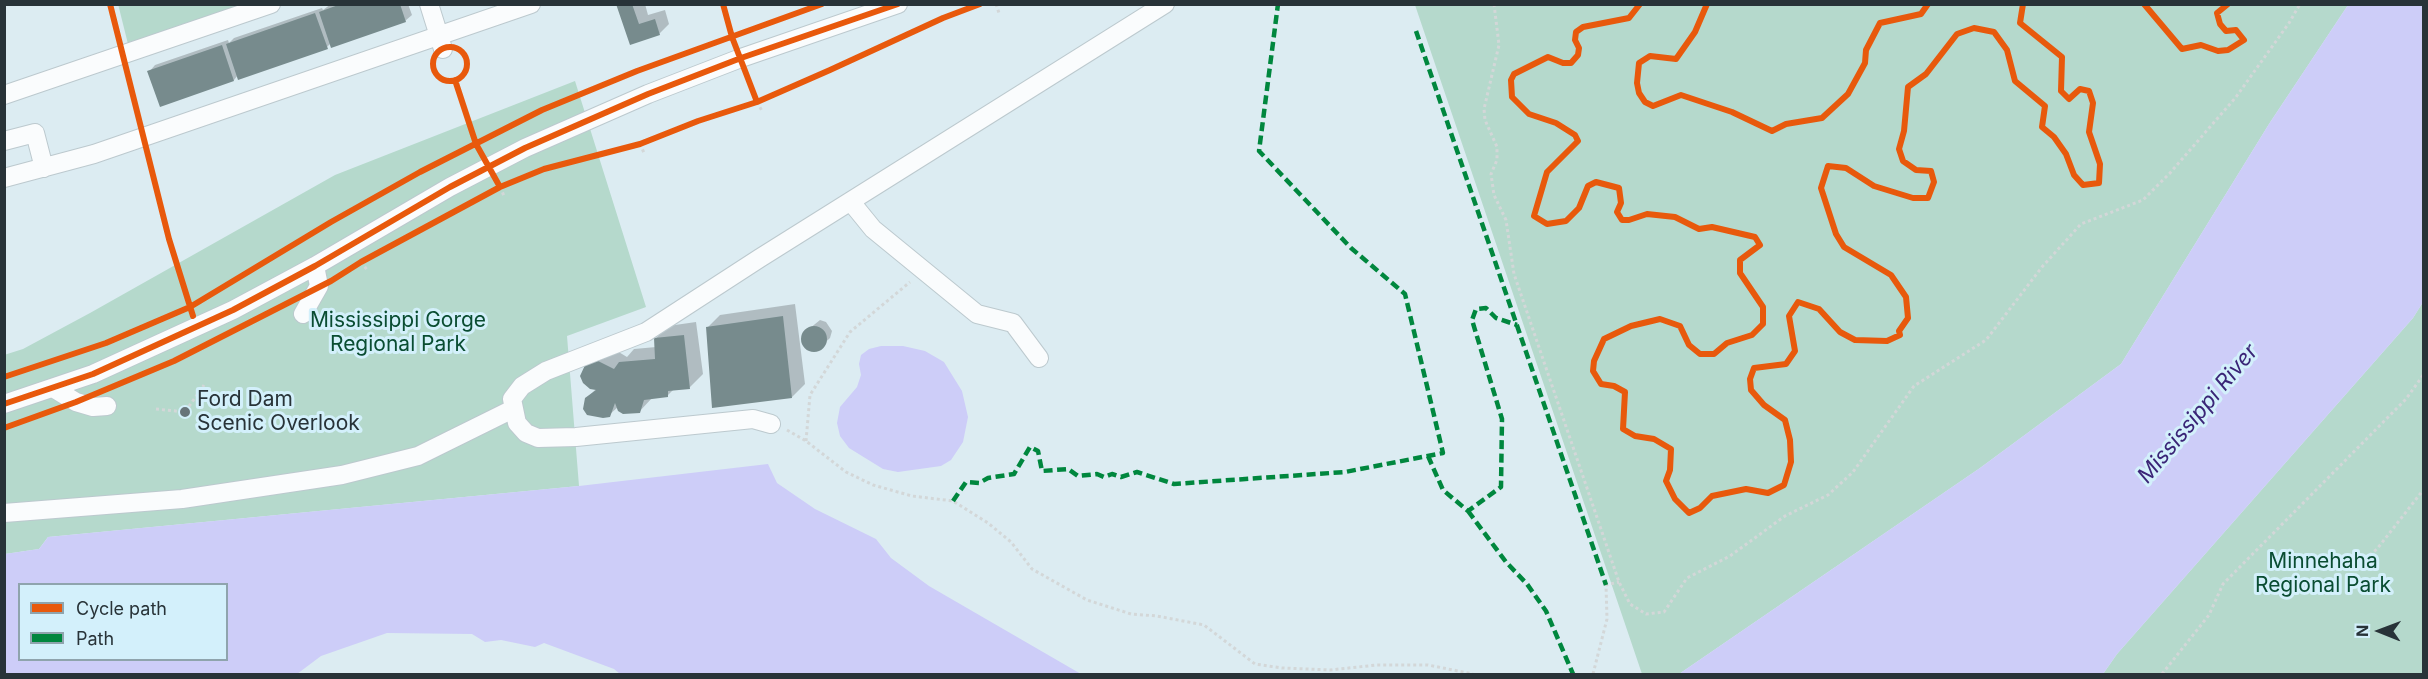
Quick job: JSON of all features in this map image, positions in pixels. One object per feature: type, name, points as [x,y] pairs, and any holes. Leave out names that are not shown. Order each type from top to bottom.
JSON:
[{"type":"street","points":[[4,95],[271,4]]},
{"type":"street","points":[[429,4],[441,43]]},
{"type":"street","points":[[4,178],[94,154],[238,103],[441,43],[531,4]]},
{"type":"street","points":[[4,404],[93,374],[183,335],[315,266],[450,187],[525,148],[669,86],[741,58],[898,4]]},
{"type":"street","points":[[771,424],[753,419],[550,439],[537,438],[526,433],[517,423],[512,399],[522,386],[546,371],[646,332],[1165,4]]},
{"type":"street","points":[[4,141],[35,133],[44,168]]},
{"type":"street","points":[[851,202],[873,229],[977,314],[1013,323],[1039,358]]},
{"type":"street","points":[[303,314],[320,286],[315,266]]},
{"type":"street","points":[[53,388],[76,402],[93,407],[107,405]]},
{"type":"street","points":[[4,513],[182,499],[342,475],[418,456],[513,409]]},
{"type":"path","points":[[996,4],[999,13]]},
{"type":"path","points":[[1494,4],[1499,45],[1484,108],[1485,120],[1497,147],[1497,160],[1491,174],[1492,186],[1506,220],[1514,274],[1619,582],[1630,604],[1646,614],[1664,612],[1687,578],[1730,556],[1785,516],[1828,495],[1852,472],[1914,386],[1986,340],[2042,267],[2081,224],[2143,200],[2170,173],[2236,97],[2300,4]]},
{"type":"path","points":[[753,91],[762,111]]},
{"type":"path","points":[[747,105],[768,97]]},
{"type":"path","points":[[631,146],[650,140]]},
{"type":"path","points":[[640,144],[644,153]]},
{"type":"path","points":[[490,167],[504,196]]},
{"type":"path","points":[[490,192],[511,182]]},
{"type":"path","points":[[351,268],[370,257]]},
{"type":"path","points":[[361,262],[368,271]]},
{"type":"path","points":[[806,441],[810,395],[850,332],[910,282],[920,266]]},
{"type":"path","points":[[2162,675],[2210,615],[2223,584],[2406,399],[2424,374]]},
{"type":"path","points":[[156,409],[185,412],[204,385]]},
{"type":"path","points":[[771,424],[806,441],[846,472],[873,485],[912,496],[953,501],[988,523],[1011,542],[1032,569],[1087,600],[1131,614],[1157,616],[1204,625],[1255,664],[1281,668],[1330,670],[1377,665],[1428,665],[1473,675]]},
{"type":"path","points":[[2365,559],[2377,549],[2424,489]]},
{"type":"path","points":[[1593,675],[1608,619],[1606,585],[1619,582]]},
{"type":"green space","points":[[118,4],[247,5],[128,44]]},
{"type":"green space","points":[[1415,5],[2348,5],[2269,124],[2121,364],[1980,468],[1679,674],[1642,674]]},
{"type":"green space","name":"Mississippi Gorge Regional Park","points":[[575,81],[646,307],[567,336],[579,486],[48,537],[39,549],[5,554],[4,355],[23,349],[90,313],[335,175]]},
{"type":"green space","name":"Minnehaha Regional Park","points":[[2423,302],[2423,674],[2103,674],[2117,654],[2413,318]]},
{"type":"water","name":"Mississippi River","points":[[2348,5],[2423,5],[2423,302],[2413,318],[2117,654],[2103,674],[1679,674],[1980,468],[2121,364],[2269,124]]},
{"type":"water","points":[[881,346],[903,346],[925,351],[944,362],[962,391],[968,417],[963,442],[951,460],[941,466],[898,472],[883,469],[849,448],[840,436],[837,423],[840,407],[857,387],[861,375],[859,364],[861,355],[869,349]]},
{"type":"water","points":[[768,464],[777,483],[815,509],[876,539],[891,558],[929,586],[1081,674],[620,674],[614,669],[544,643],[535,647],[501,640],[485,642],[472,634],[387,633],[321,656],[297,674],[5,674],[5,554],[39,549],[48,537],[579,486]]},
{"type":"building","points":[[341,4],[400,4],[406,22],[331,48],[319,12]]},
{"type":"building","points":[[616,4],[632,4],[639,24],[655,19],[660,35],[630,45]]},
{"type":"building","points":[[315,13],[328,49],[238,80],[226,44]]},
{"type":"building","points":[[222,45],[234,81],[160,107],[147,71]]},
{"type":"building","points":[[783,316],[792,398],[712,408],[706,327]]},
{"type":"building","points":[[814,326],[823,330],[827,339],[823,348],[814,352],[805,348],[801,339],[805,330]]},
{"type":"building","points":[[684,335],[690,389],[668,391],[668,397],[644,400],[640,413],[623,414],[618,411],[615,403],[610,417],[587,415],[583,409],[585,398],[596,390],[590,389],[583,383],[580,376],[586,363],[598,361],[614,369],[619,362],[655,359],[654,338]]},
{"type":"marked path","points":[[953,501],[966,482],[979,483],[988,478],[1014,474],[1030,447],[1038,451],[1042,471],[1068,469],[1078,476],[1097,474],[1104,477],[1112,474],[1121,477],[1137,472],[1174,484],[1345,472],[1443,453],[1405,294],[1351,248],[1259,151],[1278,4]]},
{"type":"marked path","points":[[1416,31],[1606,585]]},
{"type":"marked path","points":[[1428,456],[1443,490],[1468,511],[1501,487],[1502,419],[1472,320],[1476,309],[1486,308],[1496,318],[1517,325]]},
{"type":"marked path","points":[[1468,511],[1546,611],[1573,674]]},
{"type":"cycle path","points":[[110,4],[169,239],[193,316]]},
{"type":"cycle path","points":[[723,4],[732,37],[757,102]]},
{"type":"cycle path","points":[[4,377],[106,343],[190,307],[331,222],[420,172],[542,110],[637,71],[822,4]]},
{"type":"cycle path","points":[[4,404],[93,374],[233,310],[315,266],[450,187],[525,148],[648,94],[741,58],[898,4]]},
{"type":"cycle path","points":[[4,428],[76,402],[174,361],[331,281],[361,262],[500,187],[544,169],[640,144],[698,121],[757,102],[943,18],[980,4]]},
{"type":"cycle path","points":[[1640,4],[1629,18],[1583,27],[1576,32],[1578,55],[1571,63],[1563,63],[1548,57],[1514,74],[1511,80],[1512,97],[1529,114],[1556,123],[1575,135],[1578,141],[1547,172],[1534,216],[1547,224],[1566,221],[1579,208],[1588,186],[1596,182],[1619,188],[1621,203],[1617,212],[1622,220],[1647,214],[1675,217],[1699,229],[1712,227],[1755,237],[1760,245],[1740,260],[1740,273],[1763,307],[1763,324],[1752,335],[1727,343],[1714,354],[1700,354],[1689,345],[1680,326],[1660,319],[1631,326],[1604,339],[1594,361],[1593,371],[1601,384],[1614,386],[1625,392],[1623,429],[1635,436],[1654,439],[1671,449],[1670,470],[1666,481],[1675,499],[1689,513],[1700,508],[1712,496],[1746,489],[1768,493],[1784,485],[1791,462],[1790,440],[1785,420],[1764,405],[1751,390],[1750,379],[1754,368],[1786,364],[1795,351],[1789,316],[1798,302],[1819,309],[1840,332],[1855,340],[1887,341],[1900,335],[1899,331],[1908,318],[1906,297],[1891,275],[1844,247],[1836,234],[1821,188],[1828,166],[1846,168],[1874,186],[1913,198],[1928,198],[1934,182],[1931,171],[1916,170],[1903,161],[1899,149],[1904,131],[1908,87],[1926,74],[1957,34],[1974,28],[1994,32],[2007,50],[2015,81],[2045,106],[2042,127],[2054,137],[2066,154],[2074,175],[2083,185],[2099,183],[2100,164],[2089,132],[2093,103],[2089,91],[2080,89],[2069,99],[2061,91],[2062,57],[2020,23],[2023,4]]},
{"type":"cycle path","points":[[1707,4],[1695,32],[1676,59],[1650,56],[1639,63],[1637,83],[1639,93],[1645,102],[1653,106],[1681,95],[1732,112],[1772,131],[1786,124],[1822,118],[1848,94],[1865,63],[1866,50],[1880,23],[1921,14],[1928,4]]},
{"type":"cycle path","points":[[2144,4],[2182,49],[2201,45],[2218,51],[2228,50],[2244,40],[2236,30],[2226,31],[2220,24],[2217,13],[2228,4]]},
{"type":"cycle path","points":[[450,47],[462,52],[467,64],[462,76],[450,81],[438,76],[433,64],[438,52],[450,47]]},
{"type":"cycle path","points":[[455,80],[476,144],[500,187]]},
{"type":"place","name":"Ford Dam Scenic Overlook","points":[[185,412]]}]
